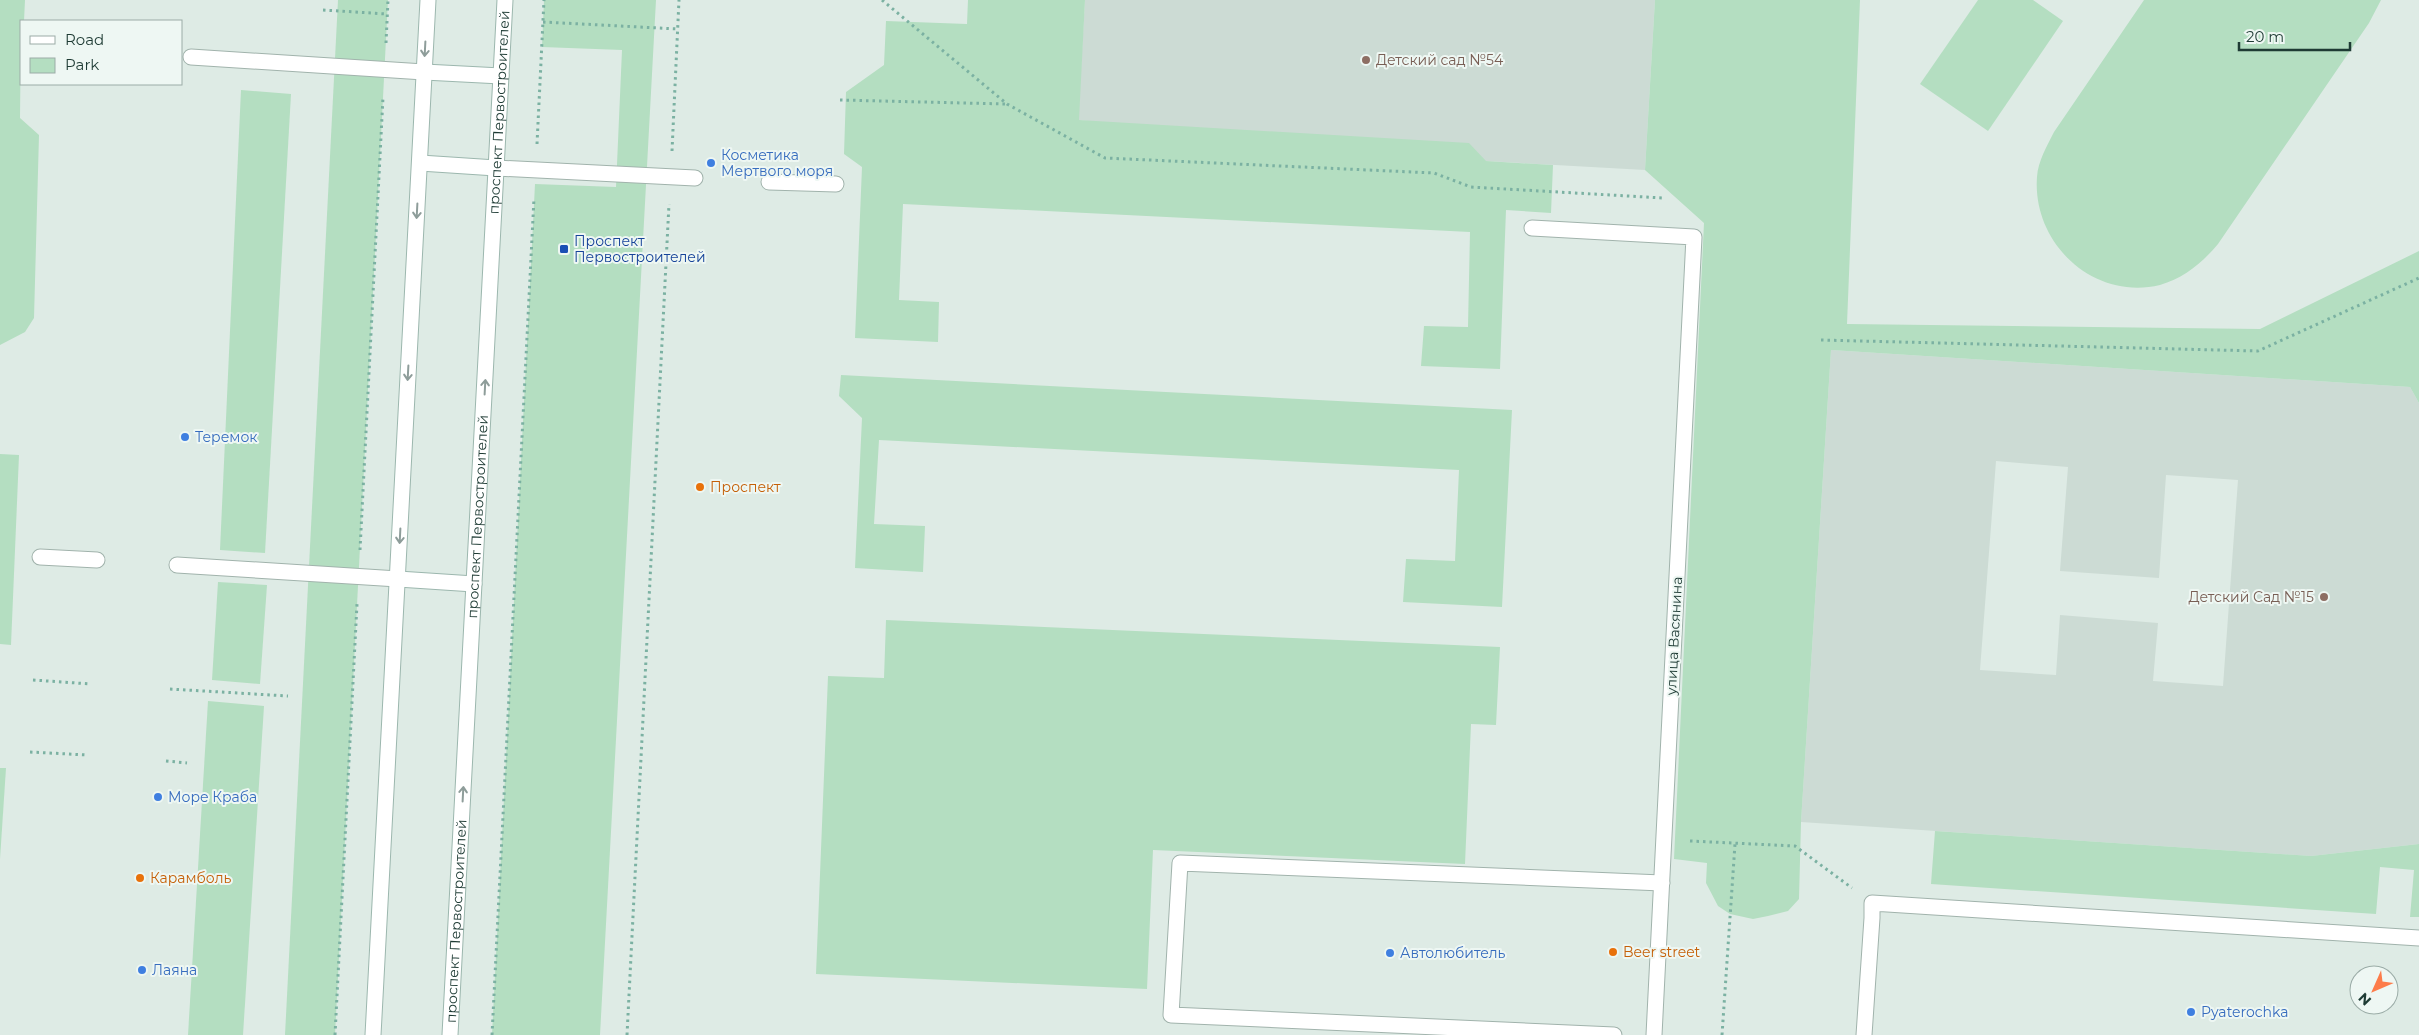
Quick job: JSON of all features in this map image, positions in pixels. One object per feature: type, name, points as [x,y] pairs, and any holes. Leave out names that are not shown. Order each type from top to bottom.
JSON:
[{"type":"main road","points":[[373,1035],[428,0]]},
{"type":"main road","name":"проспект Первостроителей","points":[[450,1035],[505,0]]},
{"type":"main road","points":[[191,57],[501,76]]},
{"type":"main road","points":[[420,163],[695,178]]},
{"type":"main road","points":[[769,182],[836,184]]},
{"type":"main road","name":"улица Васянина","points":[[1532,228],[1694,237],[1654,1035]]},
{"type":"main road","points":[[40,557],[97,560]]},
{"type":"main road","points":[[177,565],[474,584]]},
{"type":"main road","points":[[1614,1035],[1171,1015],[1180,863],[1662,883]]},
{"type":"main road","points":[[1864,1035],[1872,903],[2419,938]]},
{"type":"path","points":[[335,1035],[388,0]]},
{"type":"path","points":[[492,1035],[544,0]]},
{"type":"path","points":[[627,1035],[679,0]]},
{"type":"path","points":[[882,0],[1007,104],[1105,158],[1434,173],[1470,187],[1662,198]]},
{"type":"path","points":[[323,10],[388,14]]},
{"type":"path","points":[[542,22],[678,29]]},
{"type":"path","points":[[840,100],[1007,104]]},
{"type":"path","points":[[1821,340],[2258,351],[2419,278]]},
{"type":"path","points":[[33,680],[90,684]]},
{"type":"path","points":[[170,689],[288,696]]},
{"type":"path","points":[[30,752],[87,756]]},
{"type":"path","points":[[166,761],[187,763]]},
{"type":"path","points":[[1664,839],[1795,846],[1872,903]]},
{"type":"path","points":[[1722,1035],[1735,844]]},
{"type":"shaded area","name":"Детский сад №54","points":[[1085,0],[1655,0],[1645,170],[1486,161],[1078,120]]},
{"type":"shaded area","name":"Детский Сад №15","points":[[1831,350],[2410,387],[2419,403],[2419,844],[2311,856],[1801,822]],"holes":[[[1996,461],[2068,467],[2060,571],[2159,578],[2166,475],[2238,480],[2223,686],[2153,681],[2158,623],[2060,615],[2056,675],[1980,670]]]},
{"type":"green space","points":[[0,0],[25,0],[24,20],[20,20],[20,118],[39,135],[34,318],[25,332],[0,345]]},
{"type":"green space","points":[[338,0],[388,0],[335,1035],[285,1035]]},
{"type":"green space","points":[[544,0],[656,0],[600,1035],[492,1035],[535,184],[616,187],[622,50],[542,47]]},
{"type":"green space","points":[[968,0],[1085,0],[1079,120],[1469,143],[1486,161],[1553,165],[1551,213],[1506,210],[1500,369],[1421,366],[1424,326],[1468,327],[1470,232],[903,204],[899,300],[939,302],[938,342],[855,338],[862,167],[844,154],[846,92],[884,65],[886,21],[967,24]]},
{"type":"green space","points":[[1655,0],[1860,0],[1847,324],[2260,329],[2419,251],[2419,403],[2410,387],[1831,350],[1801,822],[1799,899],[1788,911],[1753,919],[1730,914],[1718,906],[1706,883],[1707,863],[1674,859],[1704,223],[1645,170]]},
{"type":"green space","points":[[1978,0],[2033,0],[2063,21],[1988,131],[1920,84]]},
{"type":"green space","points":[[2144,0],[2381,0],[2369,23],[2218,244],[2206,257],[2185,274],[2160,285],[2135,288],[2112,284],[2090,275],[2072,262],[2056,244],[2045,224],[2038,201],[2037,177],[2041,159],[2054,132]]},
{"type":"green space","points":[[241,90],[291,94],[265,553],[220,550]]},
{"type":"green space","points":[[841,375],[1512,410],[1502,607],[1403,602],[1406,559],[1455,561],[1459,470],[879,440],[874,524],[925,526],[923,572],[855,568],[862,418],[839,396]]},
{"type":"green space","points":[[0,454],[19,455],[11,645],[0,644]]},
{"type":"green space","points":[[218,582],[267,585],[260,684],[212,680]]},
{"type":"green space","points":[[886,620],[1500,647],[1496,725],[1471,724],[1465,864],[1153,850],[1147,989],[816,974],[828,676],[884,678]]},
{"type":"green space","points":[[208,701],[264,706],[243,1035],[188,1035]]},
{"type":"green space","points":[[0,768],[6,768],[0,859]]},
{"type":"green space","points":[[1935,831],[2311,856],[2419,844],[2419,917],[2410,917],[2414,870],[2380,867],[2376,914],[1931,884]]},
{"type":"place","name":"Детский сад №54","points":[[1366,60]]},
{"type":"place","name":"Косметика Мертвого моря","points":[[711,163]]},
{"type":"place","name":"Проспект Первостроителей","points":[[564,249]]},
{"type":"place","name":"Теремок","points":[[185,437]]},
{"type":"place","name":"Проспект","points":[[700,487]]},
{"type":"place","name":"Детский Сад №15","points":[[2324,597]]},
{"type":"place","name":"Море Краба","points":[[158,797]]},
{"type":"place","name":"Карамболь","points":[[140,878]]},
{"type":"place","name":"Beer street","points":[[1613,952]]},
{"type":"place","name":"Автолюбитель","points":[[1390,953]]},
{"type":"place","name":"Лаяна","points":[[142,970]]},
{"type":"place","name":"Pyaterochka","points":[[2191,1012]]}]
